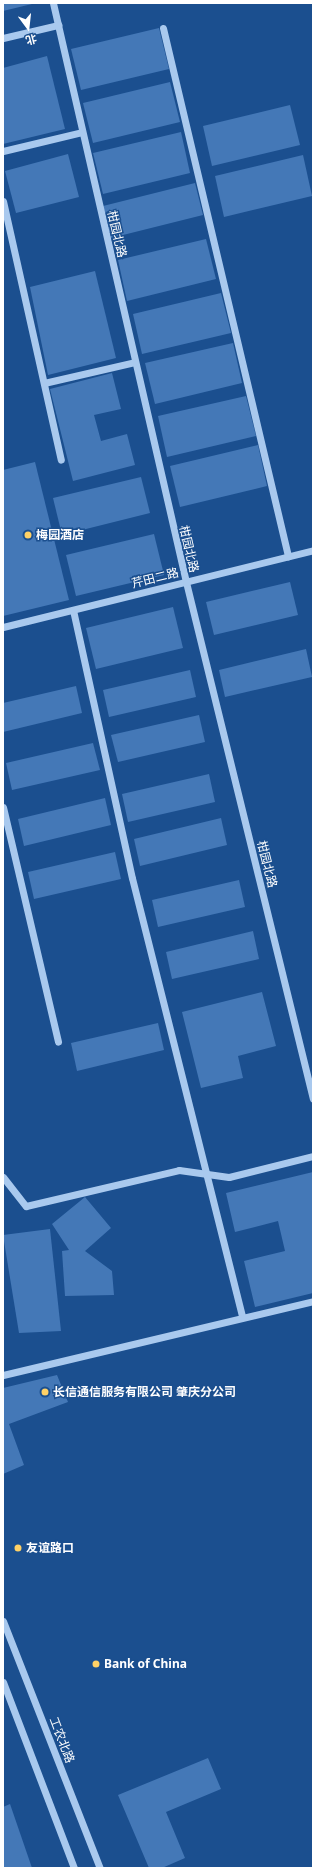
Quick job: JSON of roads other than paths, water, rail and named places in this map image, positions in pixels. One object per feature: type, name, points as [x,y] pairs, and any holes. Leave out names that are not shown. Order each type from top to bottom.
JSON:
[{"type":"street","name":"柑园北路","points":[[53,3],[186,582],[313,1099]]},
{"type":"street","points":[[3,38],[58,25]]},
{"type":"street","points":[[163,28],[288,556]]},
{"type":"street","points":[[3,151],[82,132]]},
{"type":"street","points":[[3,201],[61,460]]},
{"type":"street","points":[[44,383],[135,362]]},
{"type":"street","name":"芹田二路","points":[[3,627],[313,550]]},
{"type":"street","points":[[73,610],[132,878],[242,1318]]},
{"type":"street","points":[[3,807],[58,1042]]},
{"type":"street","points":[[3,1177],[26,1206],[179,1170],[229,1177],[313,1156]]},
{"type":"street","points":[[3,1375],[313,1301]]},
{"type":"street","name":"工农北路","points":[[3,1621],[100,1868]]},
{"type":"street","points":[[3,1682],[74,1868]]},
{"type":"place","name":"梅园酒店","points":[[28,535]]},
{"type":"place","name":"长信通信服务有限公司 肇庆分公司","points":[[45,1392]]},
{"type":"place","name":"友谊路口","points":[[18,1548]]},
{"type":"place","name":"Bank of China","points":[[96,1664]]}]
